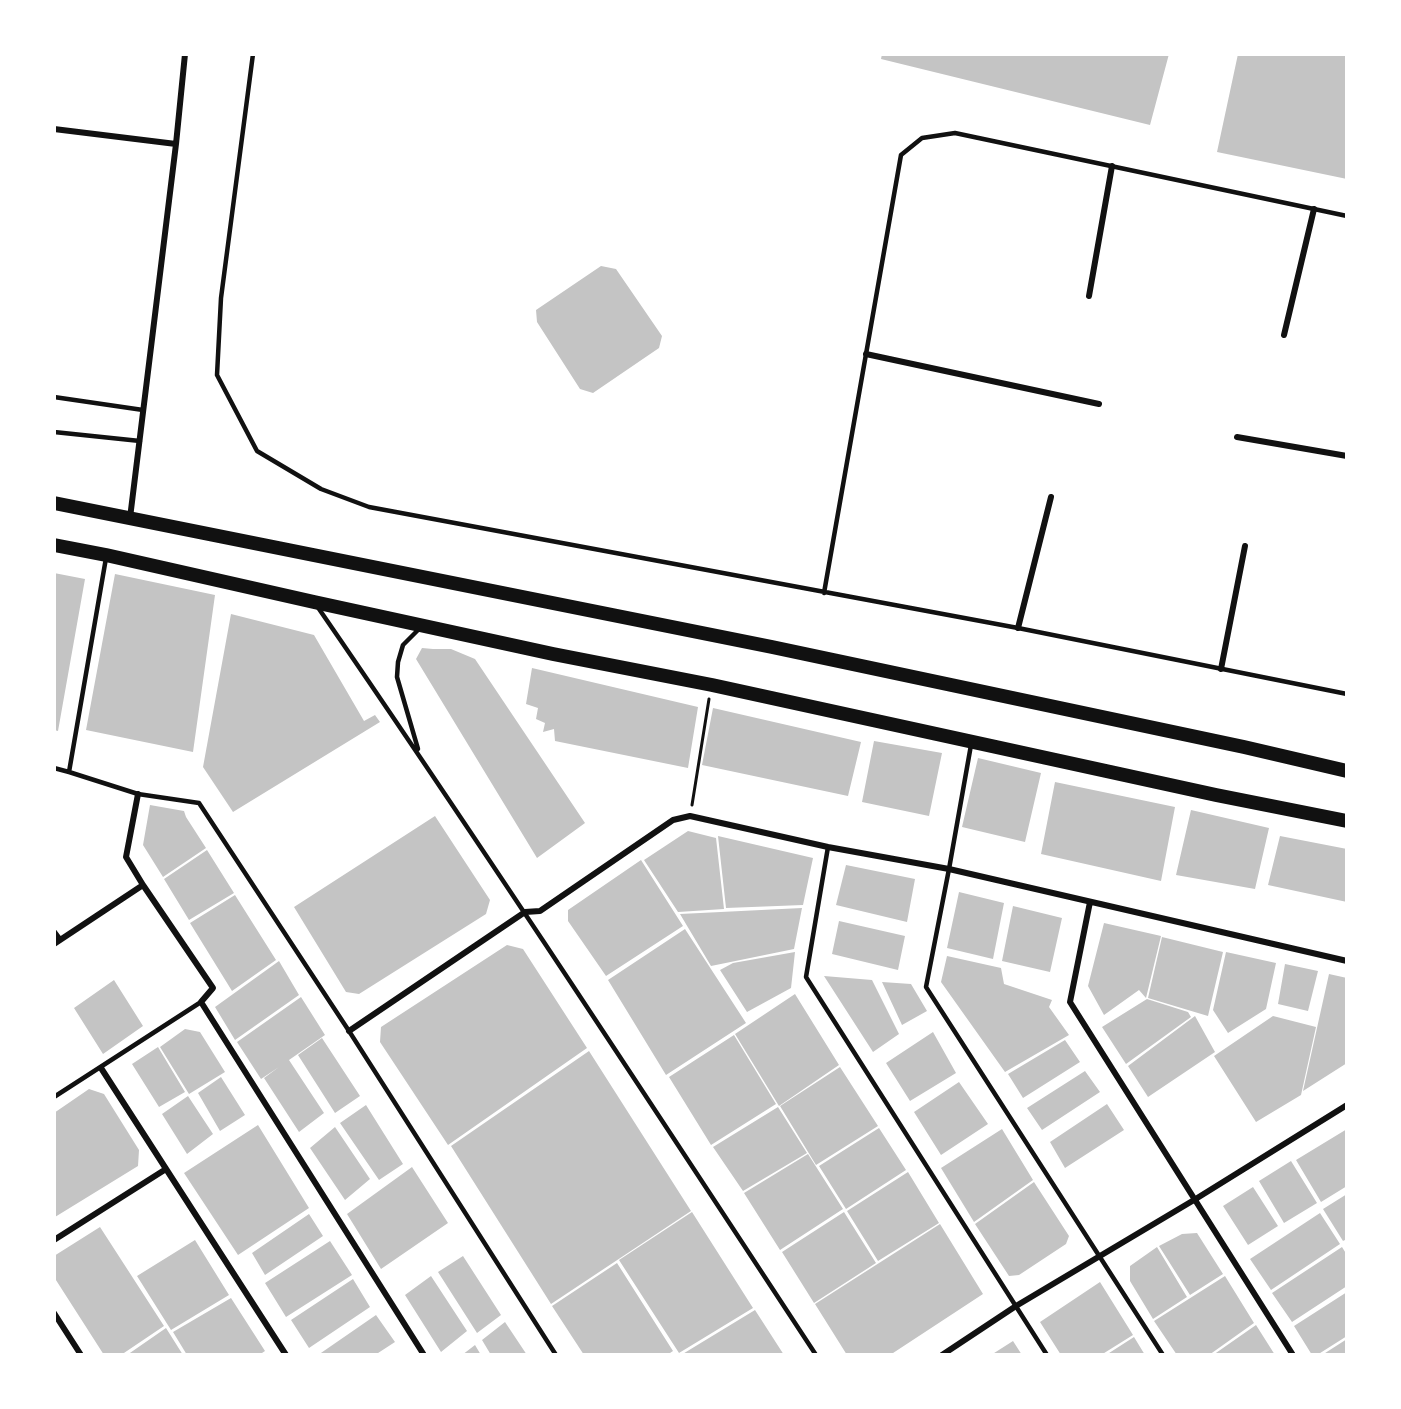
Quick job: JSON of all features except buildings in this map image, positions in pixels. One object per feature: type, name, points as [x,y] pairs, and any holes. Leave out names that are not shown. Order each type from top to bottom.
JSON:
[{"type":"main road","points":[[54,503],[772,647],[1347,771]]},
{"type":"main road","points":[[54,545],[553,654],[712,685],[1216,795],[1347,821]]},
{"type":"street","points":[[130,519],[185,54]]},
{"type":"street","points":[[54,129],[176,144]]},
{"type":"street","points":[[1089,296],[1112,166]]},
{"type":"street","points":[[1284,335],[1314,209]]},
{"type":"street","points":[[866,354],[1099,404]]},
{"type":"street","points":[[1237,437],[1347,456]]},
{"type":"street","points":[[1018,628],[1051,497]]},
{"type":"street","points":[[1221,669],[1245,546]]},
{"type":"street","points":[[138,794],[126,857],[213,988],[201,1002],[424,1355]]},
{"type":"street","points":[[349,1031],[525,912],[540,911],[673,820],[690,816],[828,847],[949,869],[1347,961]]},
{"type":"street","points":[[54,932],[57,942],[143,885]]},
{"type":"street","points":[[1090,902],[1070,1002],[1293,1355]]},
{"type":"street","points":[[101,1068],[286,1355]]},
{"type":"street","points":[[942,1355],[1016,1306],[1347,1105]]},
{"type":"street","points":[[54,1240],[166,1169]]},
{"type":"street","points":[[54,1313],[81,1355]]},
{"type":"lane","points":[[253,54],[221,298],[217,375],[256,451],[321,489],[369,507],[1018,628],[1347,694]]},
{"type":"lane","points":[[824,593],[901,155],[922,138],[954,133],[1347,216]]},
{"type":"lane","points":[[54,397],[144,410]]},
{"type":"lane","points":[[54,432],[140,441]]},
{"type":"lane","points":[[69,772],[106,555]]},
{"type":"lane","points":[[314,602],[525,912],[816,1355]]},
{"type":"lane","points":[[419,754],[397,677],[398,662],[404,645],[423,626]]},
{"type":"lane","points":[[972,742],[926,987],[1163,1355]]},
{"type":"lane","points":[[54,768],[138,794],[199,803],[349,1031],[556,1355]]},
{"type":"lane","points":[[828,847],[806,977],[1047,1355]]},
{"type":"lane","points":[[54,1097],[201,1002]]},
{"type":"path","points":[[690,816],[712,685]]}]
